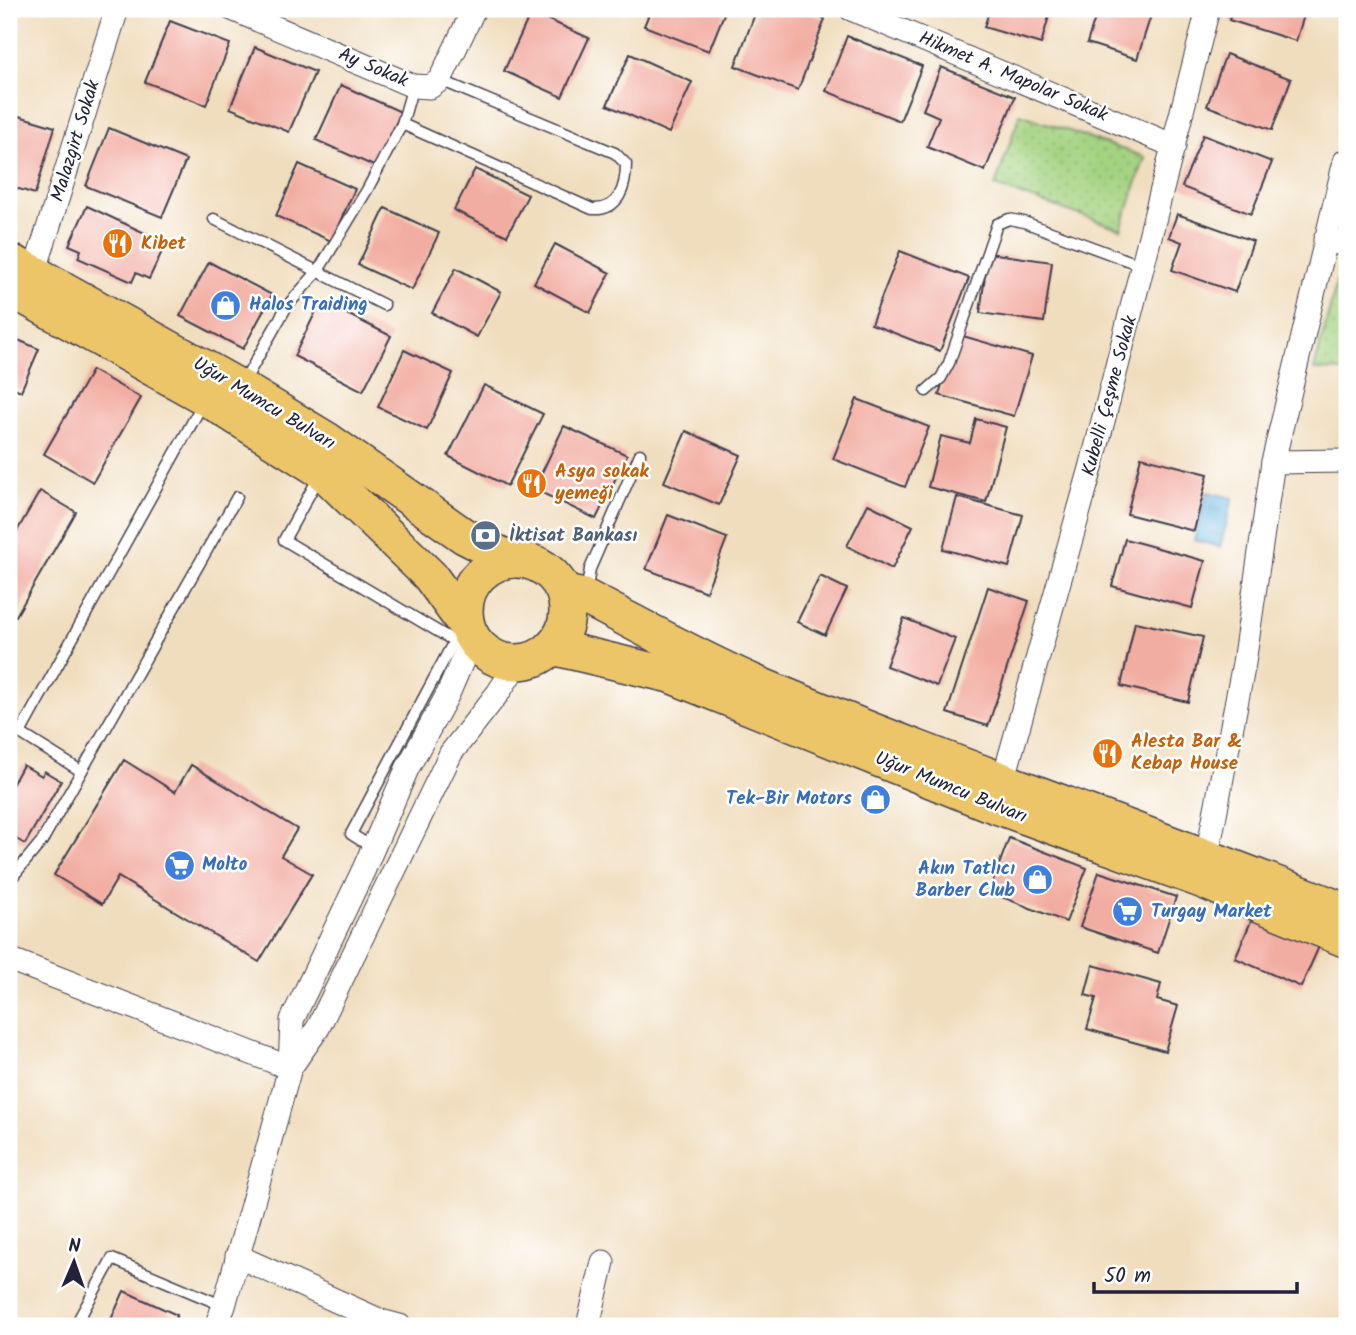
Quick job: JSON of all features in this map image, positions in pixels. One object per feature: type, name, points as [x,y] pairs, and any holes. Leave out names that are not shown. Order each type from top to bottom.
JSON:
[{"type":"main road","name":"Uğur Mumcu Bulvarı","points":[[17,274],[241,388],[327,440],[464,536],[512,560]]},
{"type":"main road","name":"Uğur Mumcu Bulvarı","points":[[17,274],[322,471],[430,576],[469,632]]},
{"type":"main road","points":[[512,560],[537,565],[574,595],[562,632],[552,647],[542,655],[517,662],[491,656],[469,632],[464,607],[470,588],[480,574],[495,564],[512,560]]},
{"type":"main road","name":"Uğur Mumcu Bulvarı","points":[[574,595],[753,681],[1003,781],[1207,856],[1347,912]]},
{"type":"main road","name":"Uğur Mumcu Bulvarı","points":[[552,647],[670,675],[988,803],[1201,880],[1347,940]]},
{"type":"street","name":"Malazgirt Sokak","points":[[17,274],[117,9]]},
{"type":"street","name":"Ay Sokak","points":[[232,9],[414,86],[430,88],[440,80]]},
{"type":"street","points":[[440,80],[474,9]]},
{"type":"street","name":"Hikmet A. Mapolar Sokak","points":[[851,9],[1174,146]]},
{"type":"street","name":"Kubelli Çeşme Sokak","points":[[1003,781],[1088,481],[1208,9]]},
{"type":"street","points":[[1207,856],[1244,663],[1273,462],[1336,243],[1345,161]]},
{"type":"street","points":[[1273,462],[1347,461]]},
{"type":"street","points":[[220,1316],[290,1068],[292,1020],[407,769],[448,694],[469,632]]},
{"type":"street","points":[[290,1068],[318,1028],[451,753],[498,693],[517,662]]},
{"type":"street","points":[[377,838],[407,843]]},
{"type":"street","points":[[9,959],[290,1068]]},
{"type":"street","points":[[237,1256],[388,1325]]},
{"type":"street","points":[[588,1326],[603,1262]]},
{"type":"lane","points":[[402,124],[592,209],[602,210],[616,202],[626,182],[626,164],[615,153],[440,80]]},
{"type":"lane","points":[[241,388],[288,306],[318,271],[367,190],[402,124],[414,86]]},
{"type":"lane","points":[[214,219],[384,305]]},
{"type":"lane","points":[[926,391],[941,378],[949,363],[997,224],[1009,219],[1024,222],[1143,266]]},
{"type":"lane","points":[[81,771],[20,733],[206,398]]},
{"type":"lane","points":[[574,595],[590,569],[640,454]]},
{"type":"lane","points":[[322,471],[284,540],[454,641],[351,834],[377,838]]},
{"type":"lane","points":[[9,881],[41,841],[237,496]]},
{"type":"lane","points":[[75,1326],[112,1259],[220,1316]]},
{"type":"green space","points":[[1020,114],[1145,157],[1121,229],[995,186]]},
{"type":"green space","points":[[1344,253],[1347,254],[1347,371],[1314,370]]},
{"type":"water","points":[[1207,492],[1233,498],[1220,547],[1194,540]]},
{"type":"building","points":[[651,9],[726,9],[709,51],[644,26]]},
{"type":"building","points":[[757,9],[800,9],[825,19],[798,90],[735,66]]},
{"type":"building","points":[[974,9],[1051,9],[1041,44],[984,27],[988,15]]},
{"type":"building","points":[[1098,9],[1153,9],[1137,59],[1087,43]]},
{"type":"building","points":[[1233,9],[1306,9],[1296,41],[1229,20]]},
{"type":"building","points":[[531,12],[589,38],[562,97],[504,71]]},
{"type":"building","points":[[170,21],[230,44],[206,105],[145,82]]},
{"type":"building","points":[[847,36],[922,66],[900,121],[826,91]]},
{"type":"building","points":[[255,47],[315,72],[289,132],[230,108]]},
{"type":"building","points":[[630,54],[692,82],[669,133],[607,105]]},
{"type":"building","points":[[1226,54],[1291,79],[1272,130],[1207,106]]},
{"type":"building","points":[[941,67],[1015,97],[985,171],[927,147],[939,117],[923,110]]},
{"type":"building","points":[[341,85],[401,112],[376,167],[316,140]]},
{"type":"building","points":[[9,113],[55,127],[35,194],[9,186]]},
{"type":"building","points":[[109,128],[186,160],[162,217],[86,186]]},
{"type":"building","points":[[1203,135],[1272,162],[1251,214],[1182,187]]},
{"type":"building","points":[[299,164],[355,189],[331,241],[276,216]]},
{"type":"building","points":[[475,169],[528,195],[507,236],[454,210]]},
{"type":"building","name":"Kibet","points":[[87,206],[166,243],[149,279],[136,273],[132,282],[78,258],[81,250],[69,245]]},
{"type":"building","points":[[385,208],[439,233],[412,290],[358,265]]},
{"type":"building","points":[[1177,214],[1253,241],[1235,292],[1172,270],[1182,242],[1169,237]]},
{"type":"building","points":[[555,244],[610,273],[590,313],[534,283]]},
{"type":"building","points":[[900,251],[969,278],[940,351],[871,324]]},
{"type":"building","points":[[988,253],[1052,262],[1044,322],[980,313]]},
{"type":"building","name":"Halos Traiding","points":[[209,262],[272,295],[243,349],[180,316]]},
{"type":"building","points":[[456,268],[501,292],[477,337],[432,313]]},
{"type":"building","points":[[321,301],[391,336],[363,391],[294,356]]},
{"type":"building","points":[[956,334],[1032,356],[1014,416],[939,395]]},
{"type":"building","points":[[9,336],[39,349],[21,391],[9,386]]},
{"type":"building","points":[[404,350],[453,373],[427,430],[378,407]]},
{"type":"building","points":[[92,370],[141,398],[93,482],[44,454]]},
{"type":"building","points":[[484,385],[543,414],[507,486],[448,456]]},
{"type":"building","points":[[857,399],[929,427],[905,487],[833,459]]},
{"type":"building","points":[[976,419],[1006,427],[986,502],[928,487],[941,436],[970,443]]},
{"type":"building","points":[[564,426],[627,455],[596,519],[534,489]]},
{"type":"building","points":[[686,431],[741,455],[719,505],[664,482]]},
{"type":"building","points":[[1141,457],[1208,474],[1194,531],[1127,514]]},
{"type":"building","points":[[40,491],[76,512],[16,616],[9,612],[9,545]]},
{"type":"building","points":[[957,497],[1023,515],[1009,567],[943,549]]},
{"type":"building","points":[[868,504],[913,526],[892,569],[847,546]]},
{"type":"building","points":[[668,515],[727,538],[706,592],[646,569]]},
{"type":"building","points":[[1125,539],[1205,561],[1192,608],[1112,586]]},
{"type":"building","points":[[820,576],[847,589],[825,635],[797,622]]},
{"type":"building","points":[[988,587],[1029,601],[988,726],[947,713]]},
{"type":"building","points":[[904,618],[955,639],[937,686],[886,666]]},
{"type":"building","points":[[1135,622],[1203,637],[1188,702],[1121,686]]},
{"type":"building","name":"Molto","points":[[124,760],[175,792],[191,765],[297,829],[281,856],[312,874],[259,962],[118,877],[102,904],[54,875]]},
{"type":"building","points":[[23,765],[42,776],[44,771],[61,781],[25,844],[9,835],[9,786],[11,787]]},
{"type":"building","name":"Akın Tatlıcı Barber Club","points":[[1009,838],[1087,868],[1066,922],[989,892]]},
{"type":"building","name":"Turgay Market","points":[[1099,872],[1176,897],[1158,953],[1080,927]]},
{"type":"building","points":[[1255,912],[1321,942],[1301,987],[1235,958]]},
{"type":"building","points":[[1093,965],[1161,984],[1157,1000],[1178,1006],[1165,1051],[1087,1029],[1096,998],[1085,995]]},
{"type":"building","points":[[124,1291],[177,1315],[172,1326],[108,1326]]},
{"type":"place","name":"Kibet","points":[[118,244]]},
{"type":"place","name":"Halos Traiding","points":[[226,305]]},
{"type":"place","name":"Asya sokak yemeği","points":[[532,483]]},
{"type":"place","name":"İktisat Bankası","points":[[486,536]]},
{"type":"place","name":"Alesta Bar & Kebap House","points":[[1108,753]]},
{"type":"place","name":"Tek-Bir Motors","points":[[875,799]]},
{"type":"place","name":"Molto","points":[[179,865]]},
{"type":"place","name":"Akın Tatlıcı Barber Club","points":[[1038,880]]},
{"type":"place","name":"Turgay Market","points":[[1128,912]]}]
